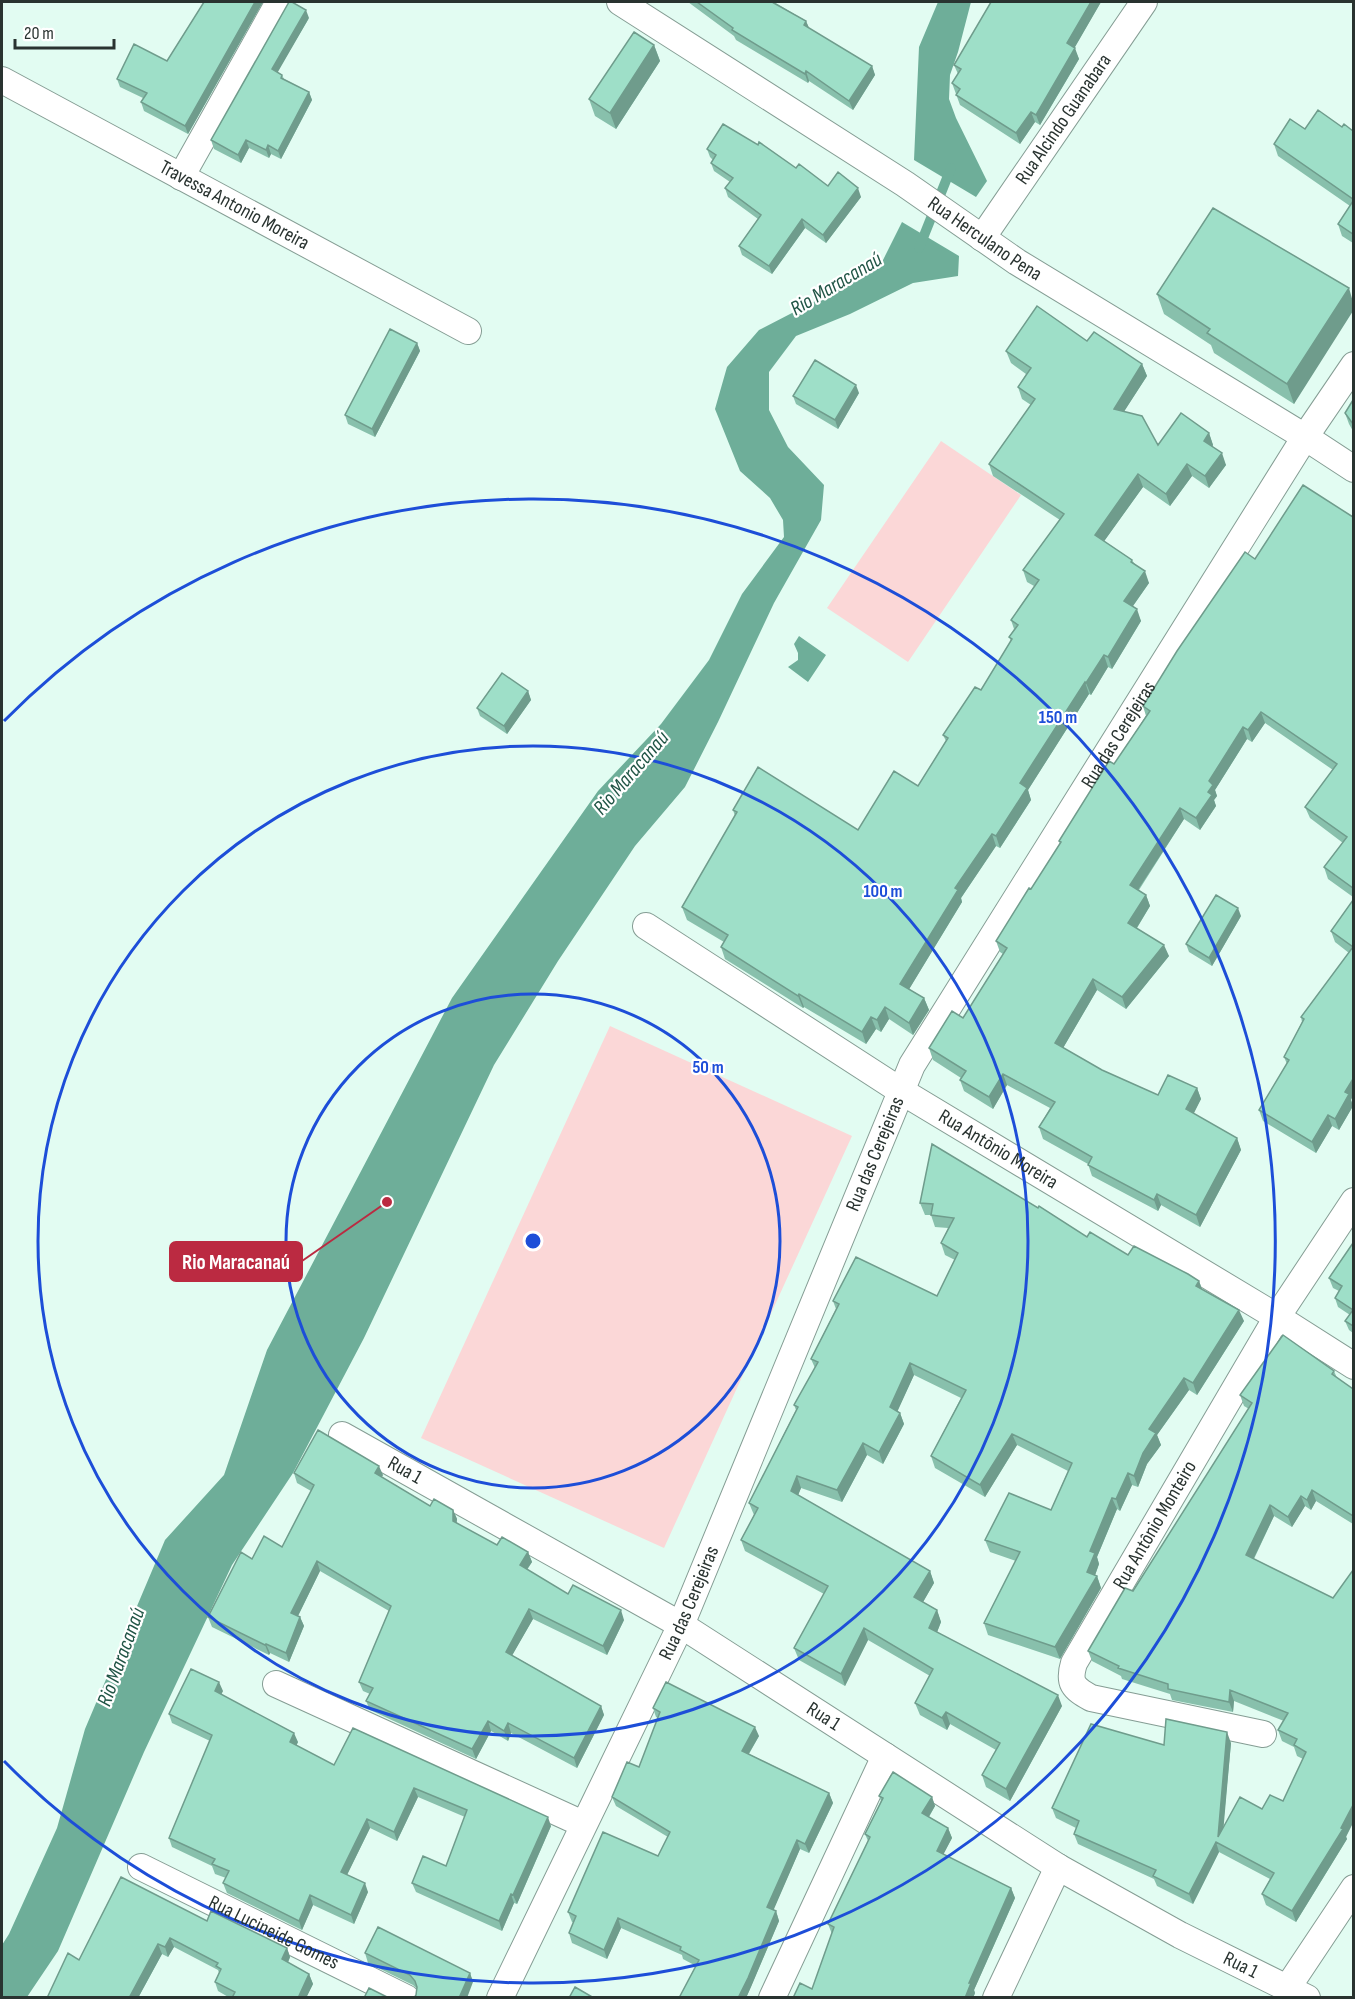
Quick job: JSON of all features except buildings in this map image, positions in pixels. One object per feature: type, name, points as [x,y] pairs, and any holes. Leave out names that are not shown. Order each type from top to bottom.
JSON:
[{"type":"street","points":[[181,177],[279,2]]},
{"type":"street","name":"Rua Herculano Pena","points":[[620,2],[905,183],[1017,262],[1305,437],[1353,469]]},
{"type":"street","name":"Rua Alcindo Guanabara","points":[[975,233],[1144,2]]},
{"type":"street","name":"Travessa Antonio Moreira","points":[[2,80],[468,331]]},
{"type":"street","name":"Rua das Cerejeiras","points":[[500,1998],[681,1625],[912,1065],[1305,437],[1353,365]]},
{"type":"street","name":"Rua Antônio Moreira","points":[[646,926],[901,1091],[1276,1317],[1353,1366]]},
{"type":"street","name":"Rua Antônio Monteiro","points":[[1263,1734],[1091,1698],[1077,1690],[1072,1682],[1071,1673],[1074,1663],[1276,1317],[1353,1202]]},
{"type":"street","name":"Rua 1","points":[[342,1435],[681,1625],[1058,1867],[1180,1935],[1297,1992]]},
{"type":"street","points":[[276,1684],[583,1824]]},
{"type":"street","points":[[772,1998],[885,1756]]},
{"type":"street","name":"Rua Lucineide Gomes","points":[[141,1867],[406,1998]]},
{"type":"street","points":[[996,1998],[1058,1867]]},
{"type":"street","points":[[1297,1992],[1353,1888]]},
{"type":"shaded area","points":[[941,441],[1021,495],[908,662],[827,608]]},
{"type":"shaded area","points":[[610,1026],[852,1136],[664,1548],[421,1438]]},
{"type":"water","points":[[938,2],[971,2],[950,75],[949,99],[987,181],[976,197],[914,160],[919,47]]},
{"type":"water","name":"Rio Maracanaú","points":[[902,222],[959,256],[958,276],[913,283],[850,314],[796,336],[769,372],[769,410],[788,447],[824,485],[821,520],[774,603],[685,787],[635,846],[558,961],[494,1065],[364,1338],[293,1473],[232,1565],[144,1752],[58,1951],[27,1997],[2,1997],[2,1945],[57,1828],[85,1729],[165,1540],[224,1475],[267,1350],[452,998],[598,791],[661,724],[709,660],[742,594],[784,537],[783,520],[770,498],[740,471],[715,409],[727,367],[759,330],[879,268]]},
{"type":"water","points":[[799,636],[826,655],[808,682],[788,667],[798,660],[794,644]]},
{"type":"waterway","name":"Rio Maracanaú","points":[[919,248],[951,168]]},
{"type":"place","name":"Rio Maracanaú","points":[[387,1202]]}]
